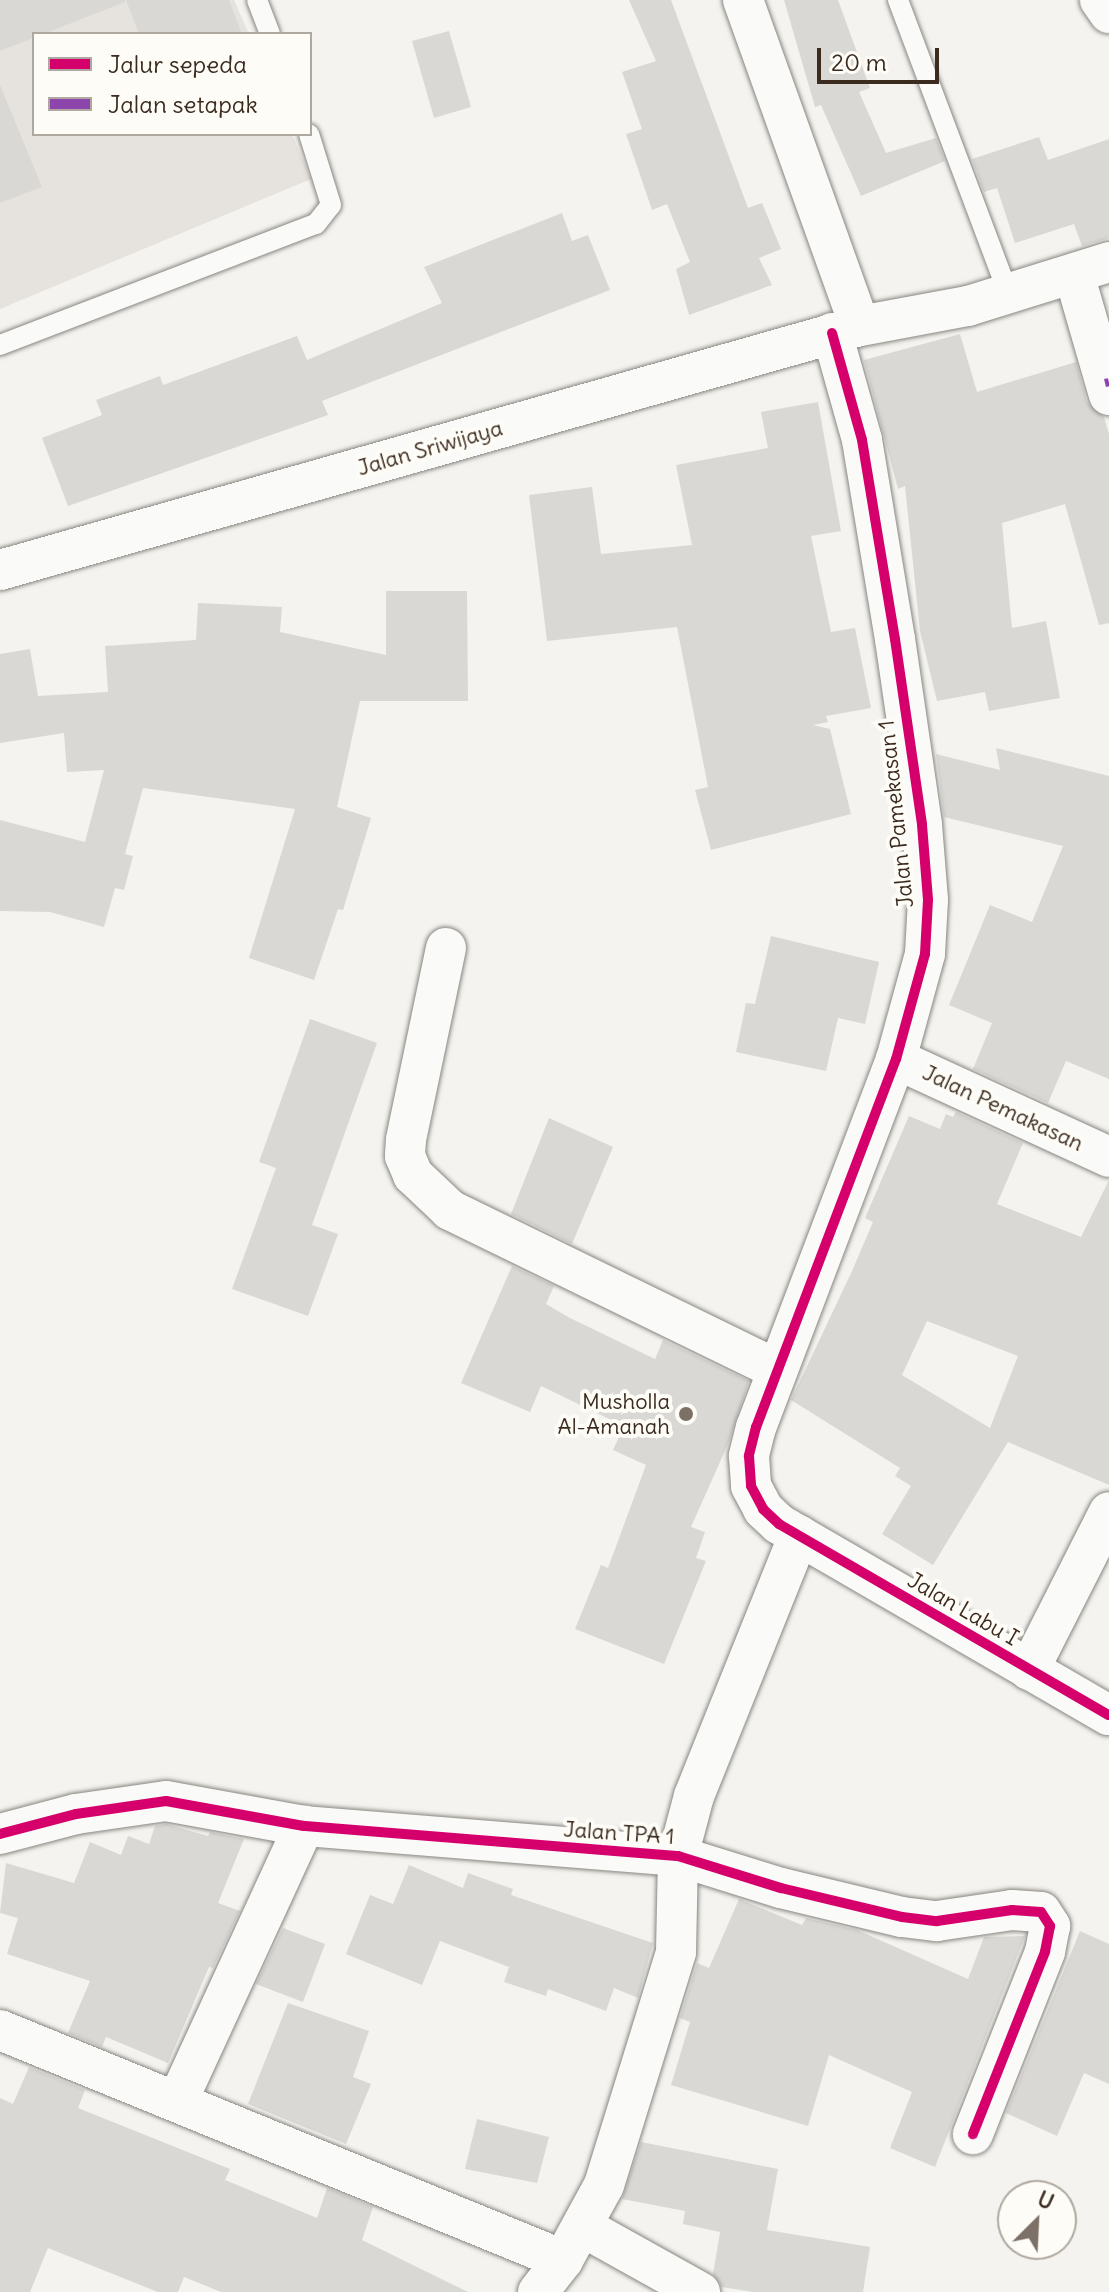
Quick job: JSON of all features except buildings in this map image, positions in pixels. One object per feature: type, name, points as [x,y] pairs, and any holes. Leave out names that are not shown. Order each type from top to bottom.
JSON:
[{"type":"street","points":[[743,0],[846,329]]},
{"type":"street","points":[[1100,0],[1109,13]]},
{"type":"street","points":[[1091,268],[1108,387]]},
{"type":"street","name":"Jalan Sriwijaya","points":[[0,570],[846,329],[1008,293],[1091,268]]},
{"type":"street","name":"Jalan Pamekasan 1","points":[[799,1535],[763,1509],[751,1486],[749,1456],[776,1369],[896,1059],[925,954],[928,900],[922,825],[846,329]]},
{"type":"street","points":[[446,948],[406,1140],[405,1156],[413,1175],[450,1210],[776,1369]]},
{"type":"street","name":"Jalan Pemakasan","points":[[896,1059],[1109,1157]]},
{"type":"street","points":[[1029,1670],[1109,1512]]},
{"type":"street","points":[[538,2292],[563,2260],[604,2185],[676,1952],[678,1856],[694,1796],[799,1535]]},
{"type":"street","name":"Jalan Labu I","points":[[799,1535],[1109,1715]]},
{"type":"street","name":"Jalan TPA 1","points":[[0,1834],[76,1814],[166,1801],[304,1826],[678,1856],[769,1885],[902,1917],[950,1921],[1023,1909],[1047,1916],[1045,1952],[973,2134]]},
{"type":"street","points":[[178,2100],[304,1826]]},
{"type":"street","points":[[0,2030],[178,2100],[563,2260]]},
{"type":"street","points":[[583,2227],[700,2292]]},
{"type":"lane","points":[[257,0],[269,32]]},
{"type":"lane","points":[[898,0],[1008,293]]},
{"type":"lane","points":[[0,345],[316,224],[331,205],[310,136]]},
{"type":"shaded area","points":[[0,0],[234,0],[248,32],[32,32],[32,136],[293,136],[311,179],[0,309]]},
{"type":"marked path","points":[[1105,383],[1109,382]]},
{"type":"cycle path","points":[[832,333],[862,440],[895,639],[922,825],[928,900],[925,954],[896,1059],[756,1427],[749,1456],[751,1486],[763,1509],[779,1524],[1109,1715]]},
{"type":"cycle path","points":[[0,1834],[76,1814],[166,1801],[304,1826],[678,1856],[781,1888],[902,1917],[937,1921],[1012,1910],[1041,1912],[1050,1926],[1045,1952],[973,2134]]},
{"type":"place","name":"Musholla Al-Amanah","points":[[686,1414]]}]
